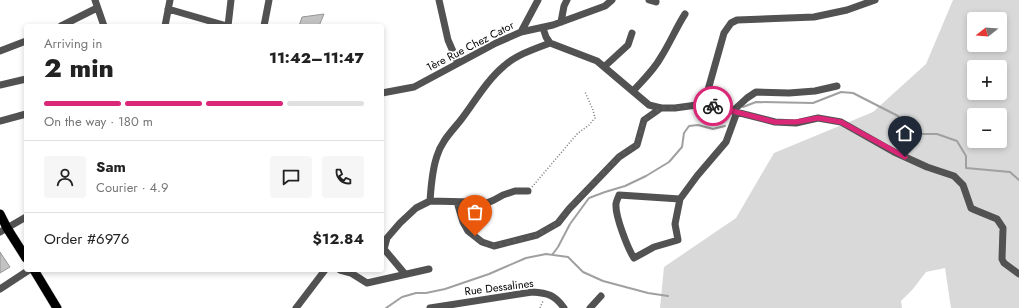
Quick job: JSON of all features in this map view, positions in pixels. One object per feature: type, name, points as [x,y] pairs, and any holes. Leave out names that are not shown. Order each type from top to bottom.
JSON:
[{"type":"main road","points":[[0,214],[3,230],[24,256]]},
{"type":"main road","points":[[35,272],[57,308]]},
{"type":"main road","points":[[52,298],[53,308]]},
{"type":"street","points":[[95,0],[103,24]]},
{"type":"street","points":[[165,24],[170,0]]},
{"type":"street","points":[[227,24],[231,0]]},
{"type":"street","points":[[264,24],[269,0]]},
{"type":"street","points":[[439,0],[448,40],[458,63]]},
{"type":"street","points":[[521,32],[538,0]]},
{"type":"street","points":[[561,22],[564,6],[567,0]]},
{"type":"street","name":"1ère Rue Chez Cator","points":[[384,93],[414,87],[496,42],[521,32],[543,28],[561,22],[605,6],[612,0]]},
{"type":"street","points":[[704,104],[724,33],[731,23],[737,20],[814,17],[847,10],[875,0]]},
{"type":"street","points":[[65,24],[97,8]]},
{"type":"street","points":[[168,9],[220,24]]},
{"type":"street","points":[[633,91],[658,62],[685,14]]},
{"type":"street","points":[[543,28],[546,38],[550,43],[597,61],[650,105],[661,108],[675,108],[704,104],[775,122],[796,122],[818,118],[841,122],[894,152],[927,167],[954,176],[963,185],[972,208],[997,219],[1002,224],[1002,259],[1004,263],[1019,274]]},
{"type":"street","points":[[604,67],[628,45],[632,33]]},
{"type":"street","points":[[0,51],[24,42]]},
{"type":"street","points":[[430,202],[436,156],[446,138],[491,78],[504,65],[532,50],[550,43]]},
{"type":"street","points":[[0,85],[24,79]]},
{"type":"street","points":[[680,199],[619,195],[616,204],[618,218],[629,250],[634,258],[654,247],[678,240],[675,224],[680,199],[701,170],[726,142],[737,112],[735,109],[747,98],[756,92],[789,93],[815,91],[837,86]]},
{"type":"street","points":[[458,202],[463,222],[468,231],[482,242],[494,246],[537,235],[558,223],[569,208],[619,156],[637,145],[644,120],[661,108]]},
{"type":"street","points":[[0,121],[24,115]]},
{"type":"street","points":[[405,274],[384,249],[387,238],[416,208],[430,202],[473,202],[482,205],[515,191],[528,191]]},
{"type":"street","points":[[3,230],[24,218]]},
{"type":"street","points":[[347,272],[367,283],[429,269]]},
{"type":"street","points":[[0,290],[26,272]]},
{"type":"street","points":[[296,308],[323,272]]},
{"type":"street","name":"Rue Dessalines","points":[[430,308],[532,292],[547,293],[558,300],[564,308]]},
{"type":"street","points":[[590,308],[601,296]]},
{"type":"path","points":[[528,191],[577,134],[589,125],[595,118],[585,92]]},
{"type":"shaded area","points":[[953,0],[1019,0],[1019,308],[951,308],[945,268],[926,272],[913,289],[901,301],[902,308],[660,308],[664,267],[736,218],[774,153],[873,112],[926,64]]},
{"type":"building","points":[[324,14],[320,24],[300,24],[302,17]]},
{"type":"building","points":[[0,252],[10,267],[0,273]]},
{"type":"waterway","points":[[743,107],[756,102],[813,103],[841,92],[853,93],[898,116],[913,134],[937,134],[957,141],[966,156],[966,168],[1010,172],[1019,180]]},
{"type":"waterway","points":[[552,255],[570,224],[589,198],[625,186],[646,176],[669,162],[682,147],[684,133],[689,126],[698,125],[713,129],[725,126]]},
{"type":"waterway","points":[[386,308],[402,297],[416,293],[426,293],[445,289],[489,274],[526,258],[546,254],[568,257],[583,272],[603,281],[648,293],[668,296]]},
{"type":"way so far","points":[[475,236],[482,242],[494,246],[537,235],[558,223],[569,208],[619,156],[637,145],[644,120],[661,108],[675,108],[704,104],[713,106]]},
{"type":"route","points":[[713,106],[775,122],[796,122],[818,118],[841,122],[905,157]]}]
